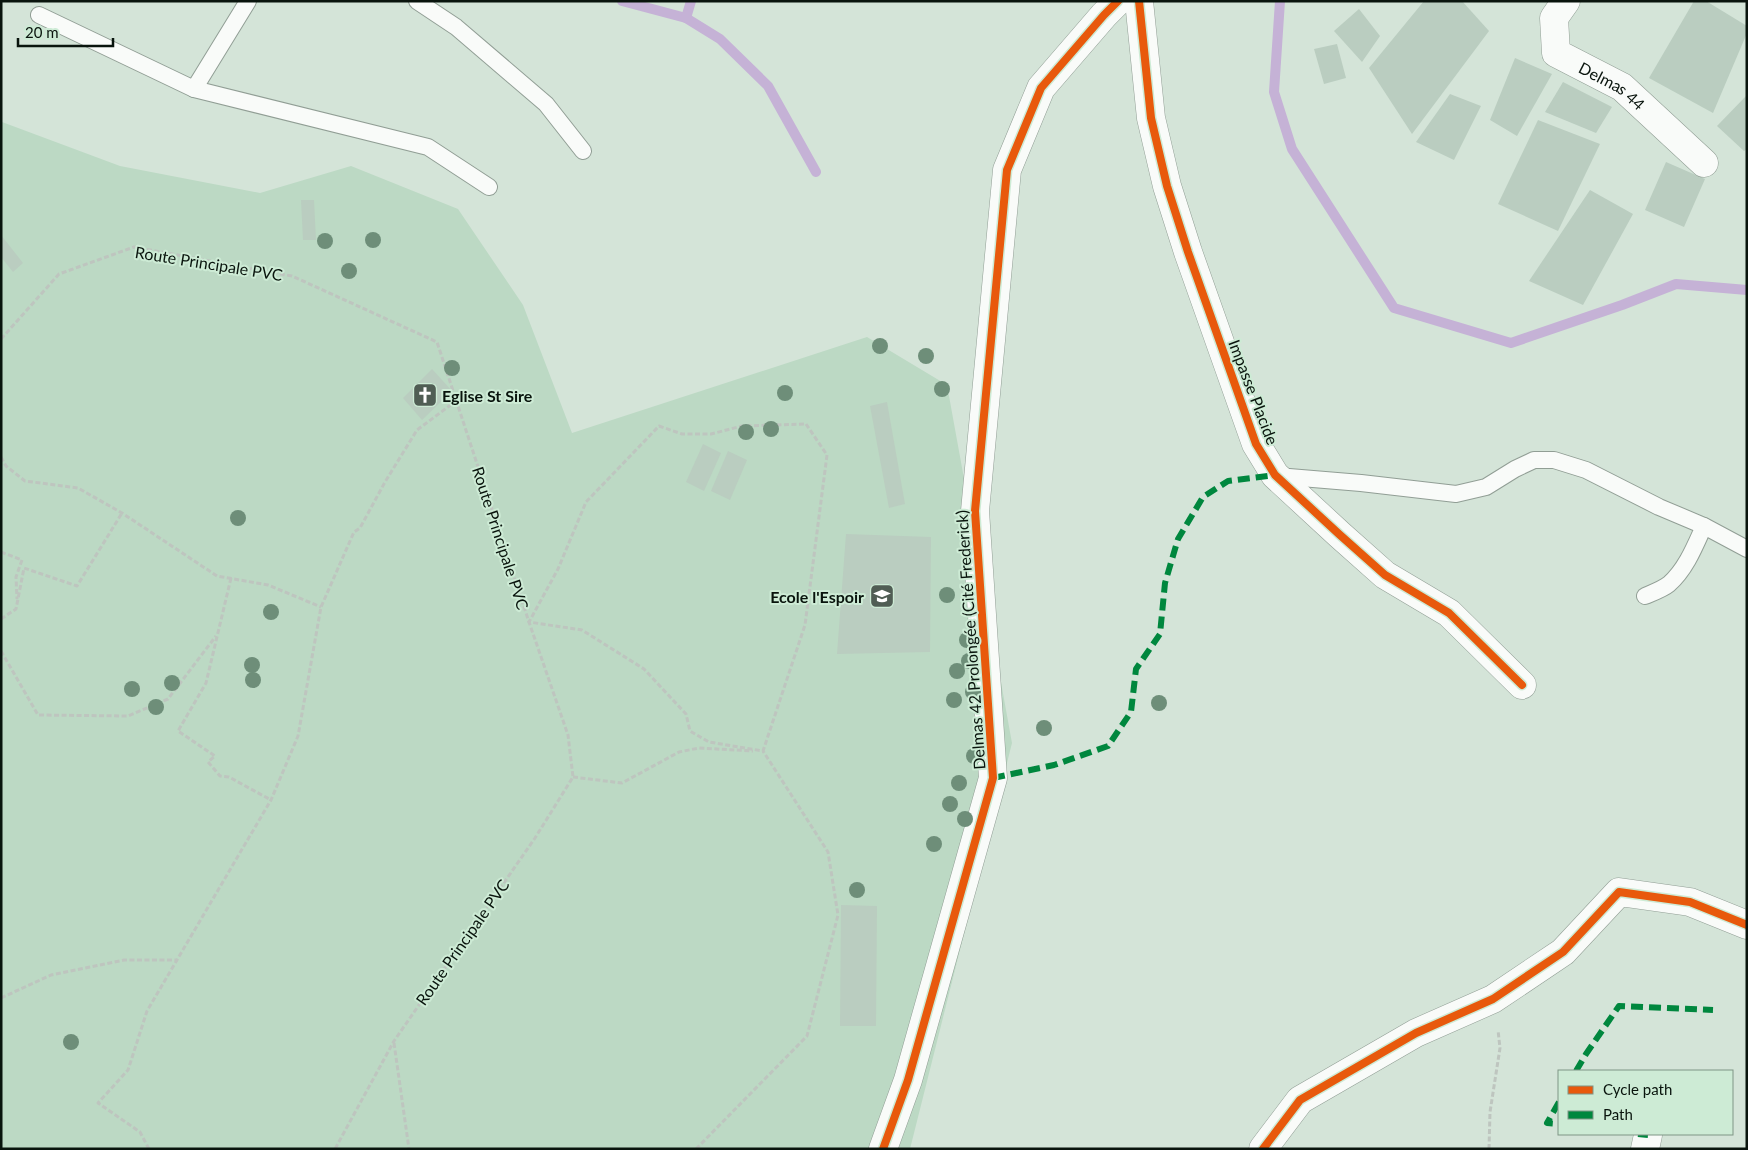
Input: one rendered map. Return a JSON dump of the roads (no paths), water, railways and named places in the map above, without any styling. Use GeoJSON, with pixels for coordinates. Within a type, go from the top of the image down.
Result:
{"type":"FeatureCollection","features":[{"type":"Feature","properties":{"kind":"street","name":"Delmas 42 Prolongée (Cité Frederick)"},"geometry":{"type":"LineString","coordinates":[[883,1149],[908,1080],[993,778],[974,511],[1007,170],[1041,88],[1118,1]]}},
{"type":"Feature","properties":{"kind":"street","name":"Impasse Placide"},"geometry":{"type":"LineString","coordinates":[[1139,1],[1151,118],[1167,186],[1188,252],[1256,444],[1275,475],[1385,575],[1449,614],[1522,685]]}},
{"type":"Feature","properties":{"kind":"street","name":"Delmas 44"},"geometry":{"type":"LineString","coordinates":[[1566,1],[1554,18],[1556,53],[1622,87],[1704,163]]}},
{"type":"Feature","properties":{"kind":"street"},"geometry":{"type":"LineString","coordinates":[[1263,1149],[1300,1100],[1416,1033],[1493,999],[1564,952],[1619,892],[1690,902],[1747,925]]}},
{"type":"Feature","properties":{"kind":"lane"},"geometry":{"type":"LineString","coordinates":[[194,89],[248,1]]}},
{"type":"Feature","properties":{"kind":"lane"},"geometry":{"type":"LineString","coordinates":[[417,1],[456,27],[546,104],[583,151]]}},
{"type":"Feature","properties":{"kind":"lane"},"geometry":{"type":"LineString","coordinates":[[38,15],[194,89],[428,147],[489,187]]}},
{"type":"Feature","properties":{"kind":"lane"},"geometry":{"type":"LineString","coordinates":[[1275,475],[1456,494],[1486,488],[1515,469],[1534,460],[1554,460],[1586,470],[1659,507],[1704,526],[1747,549]]}},
{"type":"Feature","properties":{"kind":"lane"},"geometry":{"type":"LineString","coordinates":[[1645,596],[1668,585],[1678,574],[1704,526]]}},
{"type":"Feature","properties":{"kind":"waterway"},"geometry":{"type":"LineString","coordinates":[[622,1],[686,18],[720,39],[768,86],[816,172]]}},
{"type":"Feature","properties":{"kind":"waterway"},"geometry":{"type":"LineString","coordinates":[[686,18],[691,1]]}},
{"type":"Feature","properties":{"kind":"waterway"},"geometry":{"type":"LineString","coordinates":[[1280,1],[1274,92],[1292,149],[1394,308],[1511,343],[1622,305],[1676,284],[1747,290]]}},
{"type":"Feature","properties":{"kind":"place","name":"Eglise St Sire"},"geometry":{"type":"Point","coordinates":[425,395]}},
{"type":"Feature","properties":{"kind":"place","name":"Ecole l'Espoir"},"geometry":{"type":"Point","coordinates":[882,596]}}]}
